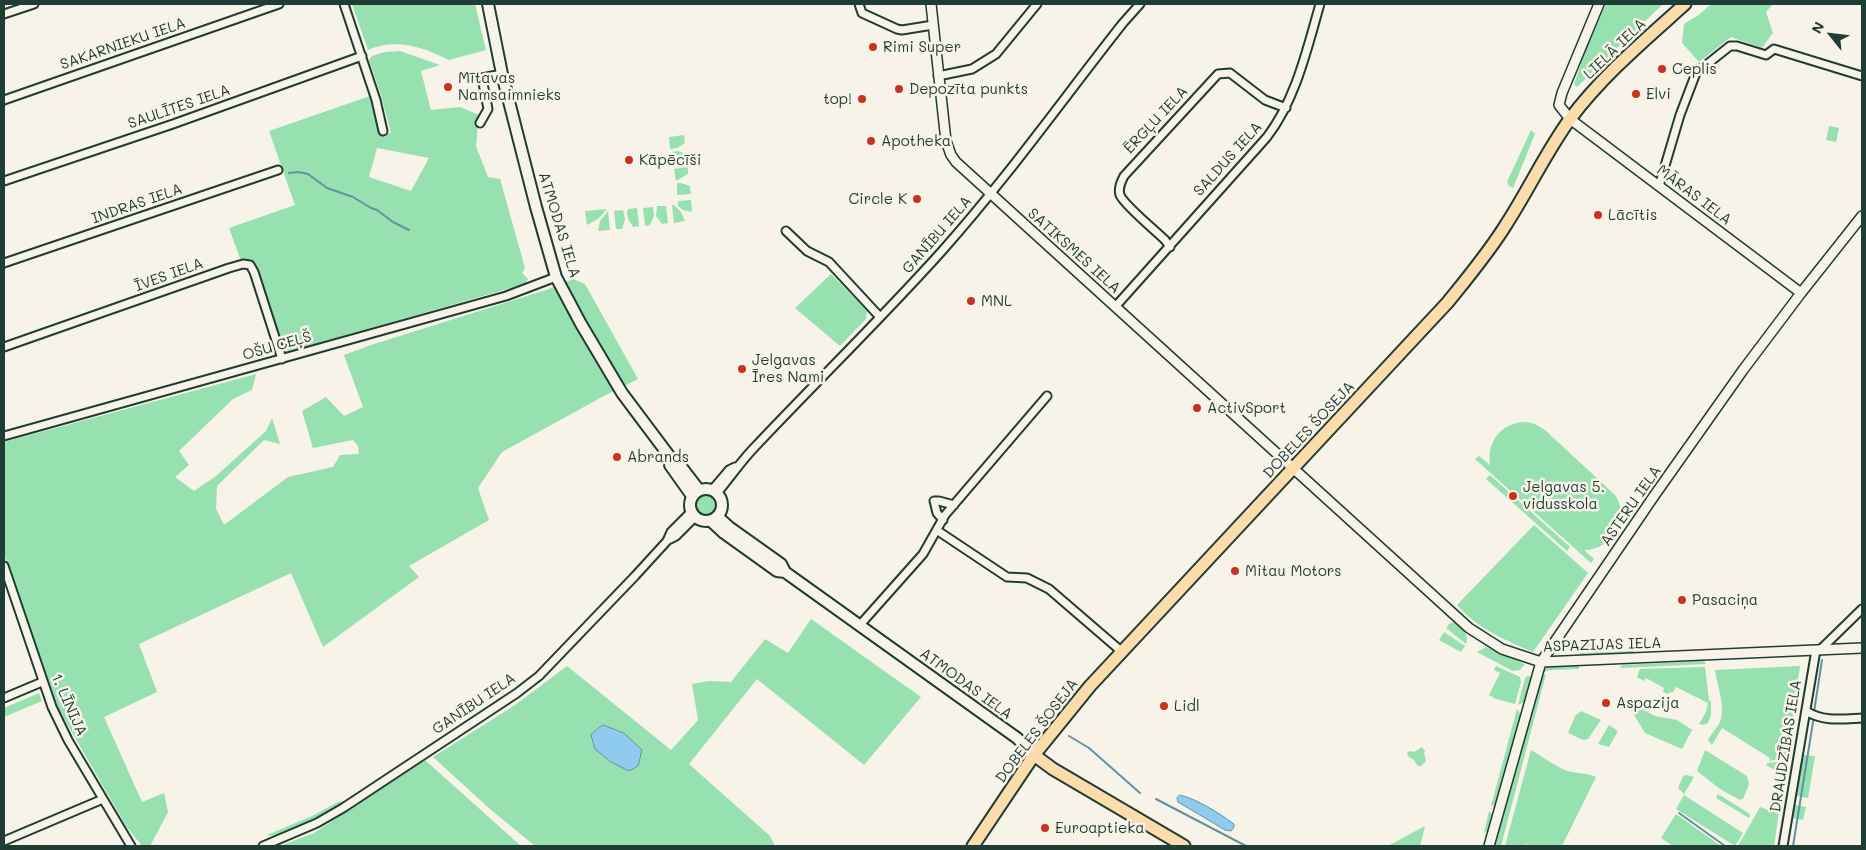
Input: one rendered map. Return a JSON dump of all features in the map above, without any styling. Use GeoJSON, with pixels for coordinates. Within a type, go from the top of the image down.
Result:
{"type":"FeatureCollection","features":[{"type":"Feature","properties":{"kind":"main road","name":"ATMODAS IELA"},"geometry":{"type":"LineString","coordinates":[[488,4],[502,74],[556,277],[622,394],[670,457],[670,465],[695,493]]}},
{"type":"Feature","properties":{"kind":"main road","name":"LIELĀ IELA"},"geometry":{"type":"LineString","coordinates":[[1570,119],[1604,79],[1685,4]]}},
{"type":"Feature","properties":{"kind":"main road","name":"DOBELES ŠOSEJA"},"geometry":{"type":"LineString","coordinates":[[973,846],[1034,755],[1090,686],[1434,317],[1477,266],[1507,224],[1570,119]]}},
{"type":"Feature","properties":{"kind":"main road"},"geometry":{"type":"LineString","coordinates":[[705,489],[714,492],[722,502],[722,507],[715,519],[702,522],[693,514],[690,504],[695,493],[705,489]]}},
{"type":"Feature","properties":{"kind":"main road","name":"ATMODAS IELA"},"geometry":{"type":"LineString","coordinates":[[715,519],[724,533],[777,571],[785,572],[1017,738],[1034,755],[1053,769],[1184,846]]}},
{"type":"Feature","properties":{"kind":"street"},"geometry":{"type":"LineString","coordinates":[[4,14],[34,4]]}},
{"type":"Feature","properties":{"kind":"street","name":"SAKARNIEKU IELA"},"geometry":{"type":"LineString","coordinates":[[4,100],[279,4]]}},
{"type":"Feature","properties":{"kind":"street"},"geometry":{"type":"LineString","coordinates":[[344,4],[376,100],[383,131]]}},
{"type":"Feature","properties":{"kind":"street"},"geometry":{"type":"LineString","coordinates":[[859,4],[862,13],[897,29],[902,30],[933,25]]}},
{"type":"Feature","properties":{"kind":"street","name":"SATIKSMES IELA"},"geometry":{"type":"LineString","coordinates":[[931,4],[946,141],[951,156],[990,194],[1293,468]]}},
{"type":"Feature","properties":{"kind":"street"},"geometry":{"type":"LineString","coordinates":[[938,76],[972,69],[996,54],[1037,4]]}},
{"type":"Feature","properties":{"kind":"street","name":"GANĪBU IELA"},"geometry":{"type":"LineString","coordinates":[[714,492],[943,250],[990,194],[1117,30],[1140,4]]}},
{"type":"Feature","properties":{"kind":"street","name":"SALDUS IELA"},"geometry":{"type":"LineString","coordinates":[[1115,308],[1170,247],[1183,229],[1267,137],[1279,121],[1286,108],[1297,77],[1320,4]]}},
{"type":"Feature","properties":{"kind":"street"},"geometry":{"type":"LineString","coordinates":[[1570,119],[1559,105],[1562,93],[1599,4]]}},
{"type":"Feature","properties":{"kind":"street"},"geometry":{"type":"LineString","coordinates":[[1659,186],[1680,115],[1696,73],[1730,46],[1766,55],[1774,49],[1862,76]]}},
{"type":"Feature","properties":{"kind":"street","name":"SAULĪTES IELA"},"geometry":{"type":"LineString","coordinates":[[4,181],[173,124],[362,56]]}},
{"type":"Feature","properties":{"kind":"street","name":"ĒRGĻU IELA"},"geometry":{"type":"LineString","coordinates":[[1170,247],[1120,195],[1120,185],[1128,172],[1218,74],[1230,73],[1265,100],[1286,108]]}},
{"type":"Feature","properties":{"kind":"street"},"geometry":{"type":"LineString","coordinates":[[480,124],[488,109],[482,78],[502,74]]}},
{"type":"Feature","properties":{"kind":"street","name":"MĀRAS IELA"},"geometry":{"type":"LineString","coordinates":[[1570,119],[1801,293]]}},
{"type":"Feature","properties":{"kind":"street","name":"INDRAS IELA"},"geometry":{"type":"LineString","coordinates":[[4,263],[278,170]]}},
{"type":"Feature","properties":{"kind":"street","name":"ASTERU IELA"},"geometry":{"type":"LineString","coordinates":[[1489,846],[1541,662],[1654,496],[1743,370],[1862,216]]}},
{"type":"Feature","properties":{"kind":"street"},"geometry":{"type":"LineString","coordinates":[[786,231],[807,251],[829,262],[880,318]]}},
{"type":"Feature","properties":{"kind":"street","name":"ĪVES IELA"},"geometry":{"type":"LineString","coordinates":[[4,347],[244,264],[250,265],[254,272],[282,359]]}},
{"type":"Feature","properties":{"kind":"street","name":"OŠU CEĻŠ"},"geometry":{"type":"LineString","coordinates":[[4,436],[506,296],[556,277]]}},
{"type":"Feature","properties":{"kind":"street"},"geometry":{"type":"LineString","coordinates":[[859,626],[923,554],[954,505],[1047,396]]}},
{"type":"Feature","properties":{"kind":"street","name":"ASPAZIJAS IELA"},"geometry":{"type":"LineString","coordinates":[[1293,468],[1469,628],[1502,649],[1541,662],[1862,648]]}},
{"type":"Feature","properties":{"kind":"street"},"geometry":{"type":"LineString","coordinates":[[943,520],[937,513],[934,501],[954,505]]}},
{"type":"Feature","properties":{"kind":"street","name":"GANĪBU IELA"},"geometry":{"type":"LineString","coordinates":[[263,846],[317,823],[343,808],[528,685],[578,637],[667,541],[671,532],[693,514]]}},
{"type":"Feature","properties":{"kind":"street"},"geometry":{"type":"LineString","coordinates":[[938,530],[1007,577],[1027,578],[1049,589],[1121,651]]}},
{"type":"Feature","properties":{"kind":"street","name":"1. LĪNIJA"},"geometry":{"type":"LineString","coordinates":[[4,566],[52,707],[68,740],[131,846]]}},
{"type":"Feature","properties":{"kind":"street"},"geometry":{"type":"LineString","coordinates":[[1819,650],[1862,609]]}},
{"type":"Feature","properties":{"kind":"street","name":"DRAUDZĪBAS IELA"},"geometry":{"type":"LineString","coordinates":[[1782,846],[1819,650]]}},
{"type":"Feature","properties":{"kind":"street"},"geometry":{"type":"LineString","coordinates":[[4,698],[42,682]]}},
{"type":"Feature","properties":{"kind":"street"},"geometry":{"type":"LineString","coordinates":[[1806,711],[1816,717],[1825,719],[1862,718]]}},
{"type":"Feature","properties":{"kind":"street"},"geometry":{"type":"LineString","coordinates":[[4,841],[104,800]]}},
{"type":"Feature","properties":{"kind":"green space"},"geometry":{"type":"Polygon","coordinates":[[[352,4],[475,4],[486,50],[449,60],[429,51],[399,44],[379,46],[368,50],[352,4]]]}},
{"type":"Feature","properties":{"kind":"green space"},"geometry":{"type":"Polygon","coordinates":[[[1606,4],[1663,4],[1577,87],[1574,85],[1585,51],[1606,4]]]}},
{"type":"Feature","properties":{"kind":"green space"},"geometry":{"type":"Polygon","coordinates":[[[1711,4],[1773,4],[1766,12],[1773,33],[1762,48],[1731,37],[1699,62],[1682,43],[1684,24],[1711,4]]]}},
{"type":"Feature","properties":{"kind":"green space"},"geometry":{"type":"Polygon","coordinates":[[[400,51],[440,65],[421,71],[431,110],[460,107],[479,115],[476,146],[488,177],[500,179],[525,268],[522,273],[528,279],[525,284],[290,351],[282,350],[253,261],[241,261],[229,228],[295,205],[269,131],[370,96],[379,135],[391,133],[369,60],[372,56],[385,52],[400,51]],[[377,148],[369,177],[411,191],[429,158],[377,148]]]}},
{"type":"Feature","properties":{"kind":"green space"},"geometry":{"type":"Polygon","coordinates":[[[1829,126],[1839,128],[1836,142],[1826,140],[1829,126]]]}},
{"type":"Feature","properties":{"kind":"green space"},"geometry":{"type":"Polygon","coordinates":[[[1531,130],[1535,134],[1513,188],[1507,182],[1531,130]]]}},
{"type":"Feature","properties":{"kind":"green space"},"geometry":{"type":"Polygon","coordinates":[[[684,135],[685,143],[677,148],[670,149],[669,137],[684,135]]]}},
{"type":"Feature","properties":{"kind":"green space"},"geometry":{"type":"Polygon","coordinates":[[[678,151],[686,154],[687,162],[674,163],[672,152],[678,151]]]}},
{"type":"Feature","properties":{"kind":"green space"},"geometry":{"type":"Polygon","coordinates":[[[688,167],[688,174],[676,181],[674,169],[688,167]]]}},
{"type":"Feature","properties":{"kind":"green space"},"geometry":{"type":"Polygon","coordinates":[[[677,183],[690,186],[691,194],[677,195],[677,183]]]}},
{"type":"Feature","properties":{"kind":"green space"},"geometry":{"type":"Polygon","coordinates":[[[691,200],[692,212],[683,210],[678,206],[678,201],[691,200]]]}},
{"type":"Feature","properties":{"kind":"green space"},"geometry":{"type":"Polygon","coordinates":[[[672,205],[681,212],[685,221],[674,223],[672,205]]]}},
{"type":"Feature","properties":{"kind":"green space"},"geometry":{"type":"Polygon","coordinates":[[[657,206],[666,206],[668,223],[662,224],[656,216],[657,206]]]}},
{"type":"Feature","properties":{"kind":"green space"},"geometry":{"type":"Polygon","coordinates":[[[653,207],[654,216],[650,225],[645,226],[643,208],[653,207]]]}},
{"type":"Feature","properties":{"kind":"green space"},"geometry":{"type":"Polygon","coordinates":[[[637,208],[639,226],[633,227],[628,219],[627,212],[628,209],[637,208]]]}},
{"type":"Feature","properties":{"kind":"green space"},"geometry":{"type":"Polygon","coordinates":[[[607,209],[598,219],[587,225],[585,211],[607,209]]]}},
{"type":"Feature","properties":{"kind":"green space"},"geometry":{"type":"Polygon","coordinates":[[[623,210],[625,219],[622,229],[616,229],[614,211],[623,210]]]}},
{"type":"Feature","properties":{"kind":"green space"},"geometry":{"type":"Polygon","coordinates":[[[608,211],[610,230],[598,231],[600,221],[608,211]]]}},
{"type":"Feature","properties":{"kind":"green space"},"geometry":{"type":"Polygon","coordinates":[[[831,274],[867,311],[866,319],[840,346],[795,308],[831,274]]]}},
{"type":"Feature","properties":{"kind":"green space"},"geometry":{"type":"Polygon","coordinates":[[[573,279],[585,284],[638,379],[502,452],[478,488],[489,520],[409,566],[419,577],[323,647],[291,573],[139,644],[157,692],[104,717],[142,802],[164,793],[168,812],[150,846],[142,846],[126,826],[51,693],[4,554],[4,442],[256,374],[252,390],[233,399],[179,451],[189,465],[175,477],[194,491],[216,476],[266,431],[272,418],[280,444],[264,440],[217,486],[216,509],[224,525],[288,477],[333,467],[340,455],[359,454],[358,446],[353,440],[313,448],[302,411],[326,397],[344,416],[363,407],[344,355],[546,290],[573,279]]]}},
{"type":"Feature","properties":{"kind":"green space"},"geometry":{"type":"Polygon","coordinates":[[[1527,422],[1545,430],[1615,495],[1620,504],[1620,523],[1611,539],[1594,549],[1584,550],[1594,559],[1591,563],[1475,459],[1479,456],[1490,465],[1491,448],[1498,434],[1510,425],[1527,422]]]}},
{"type":"Feature","properties":{"kind":"green space"},"geometry":{"type":"Polygon","coordinates":[[[1490,475],[1570,547],[1567,551],[1486,479],[1490,475]]]}},
{"type":"Feature","properties":{"kind":"green space"},"geometry":{"type":"Polygon","coordinates":[[[706,494],[716,501],[717,505],[710,515],[706,516],[696,509],[695,505],[702,495],[706,494]]]}},
{"type":"Feature","properties":{"kind":"green space"},"geometry":{"type":"Polygon","coordinates":[[[1534,525],[1588,573],[1533,652],[1483,627],[1457,605],[1534,525]]]}},
{"type":"Feature","properties":{"kind":"green space"},"geometry":{"type":"Polygon","coordinates":[[[811,619],[921,697],[864,765],[757,679],[689,764],[770,836],[775,846],[535,846],[490,809],[433,757],[515,705],[567,666],[671,750],[698,720],[692,684],[709,681],[731,682],[765,639],[788,653],[811,619]]]}},
{"type":"Feature","properties":{"kind":"green space"},"geometry":{"type":"Polygon","coordinates":[[[1454,622],[1466,634],[1466,644],[1446,628],[1454,622]]]}},
{"type":"Feature","properties":{"kind":"green space"},"geometry":{"type":"Polygon","coordinates":[[[1444,632],[1465,646],[1461,652],[1439,640],[1444,632]]]}},
{"type":"Feature","properties":{"kind":"green space"},"geometry":{"type":"Polygon","coordinates":[[[1486,647],[1525,664],[1520,670],[1513,671],[1477,652],[1486,647]]]}},
{"type":"Feature","properties":{"kind":"green space"},"geometry":{"type":"Polygon","coordinates":[[[1634,651],[1633,653],[1581,656],[1580,653],[1634,651]]]}},
{"type":"Feature","properties":{"kind":"green space"},"geometry":{"type":"Polygon","coordinates":[[[1702,661],[1706,664],[1620,668],[1622,665],[1702,661]]]}},
{"type":"Feature","properties":{"kind":"green space"},"geometry":{"type":"Polygon","coordinates":[[[1496,666],[1520,677],[1521,682],[1515,704],[1489,695],[1500,673],[1494,670],[1496,666]]]}},
{"type":"Feature","properties":{"kind":"green space"},"geometry":{"type":"Polygon","coordinates":[[[1545,666],[1579,666],[1579,669],[1550,670],[1541,673],[1545,666]]]}},
{"type":"Feature","properties":{"kind":"green space"},"geometry":{"type":"Polygon","coordinates":[[[1800,666],[1787,758],[1769,761],[1770,758],[1722,728],[1712,745],[1708,740],[1719,724],[1722,712],[1715,670],[1800,666]]]}},
{"type":"Feature","properties":{"kind":"green space"},"geometry":{"type":"Polygon","coordinates":[[[1705,667],[1709,700],[1711,702],[1711,715],[1708,723],[1703,725],[1699,724],[1706,712],[1708,703],[1676,687],[1672,693],[1668,694],[1663,692],[1664,688],[1646,678],[1644,681],[1637,677],[1640,669],[1705,667]]]}},
{"type":"Feature","properties":{"kind":"green space"},"geometry":{"type":"Polygon","coordinates":[[[1546,674],[1501,846],[1493,846],[1540,677],[1546,674]]]}},
{"type":"Feature","properties":{"kind":"green space"},"geometry":{"type":"Polygon","coordinates":[[[1528,676],[1533,677],[1526,701],[1518,705],[1525,678],[1528,676]]]}},
{"type":"Feature","properties":{"kind":"green space"},"geometry":{"type":"Polygon","coordinates":[[[39,693],[42,701],[4,717],[4,708],[39,693]]]}},
{"type":"Feature","properties":{"kind":"green space"},"geometry":{"type":"Polygon","coordinates":[[[1632,708],[1640,708],[1655,716],[1677,720],[1692,730],[1682,749],[1645,733],[1631,710],[1632,708]]]}},
{"type":"Feature","properties":{"kind":"green space"},"geometry":{"type":"Polygon","coordinates":[[[1517,709],[1522,716],[1498,802],[1491,806],[1517,709]]]}},
{"type":"Feature","properties":{"kind":"green space"},"geometry":{"type":"Polygon","coordinates":[[[1581,711],[1601,720],[1588,739],[1583,740],[1568,733],[1575,716],[1581,711]]]}},
{"type":"Feature","properties":{"kind":"green space"},"geometry":{"type":"Polygon","coordinates":[[[1609,725],[1618,731],[1609,747],[1598,744],[1609,725]]]}},
{"type":"Feature","properties":{"kind":"green space"},"geometry":{"type":"Polygon","coordinates":[[[1422,747],[1425,751],[1426,761],[1421,766],[1418,766],[1407,753],[1409,751],[1414,752],[1422,747]]]}},
{"type":"Feature","properties":{"kind":"green space"},"geometry":{"type":"Polygon","coordinates":[[[1531,750],[1565,770],[1596,777],[1562,846],[1530,846],[1525,844],[1523,846],[1505,846],[1531,750]]]}},
{"type":"Feature","properties":{"kind":"green space"},"geometry":{"type":"Polygon","coordinates":[[[1705,750],[1747,776],[1749,784],[1743,799],[1740,800],[1720,789],[1697,771],[1705,750]]]}},
{"type":"Feature","properties":{"kind":"green space"},"geometry":{"type":"Polygon","coordinates":[[[1803,755],[1815,756],[1808,798],[1797,796],[1803,755]]]}},
{"type":"Feature","properties":{"kind":"green space"},"geometry":{"type":"Polygon","coordinates":[[[425,760],[521,846],[280,846],[314,833],[425,760]]]}},
{"type":"Feature","properties":{"kind":"green space"},"geometry":{"type":"Polygon","coordinates":[[[1787,761],[1784,776],[1766,765],[1767,763],[1787,761]]]}},
{"type":"Feature","properties":{"kind":"green space"},"geometry":{"type":"Polygon","coordinates":[[[1683,776],[1694,777],[1684,794],[1678,788],[1683,776]]]}},
{"type":"Feature","properties":{"kind":"green space"},"geometry":{"type":"Polygon","coordinates":[[[1782,777],[1784,778],[1774,846],[1738,846],[1760,807],[1768,810],[1777,792],[1774,790],[1782,777]]]}},
{"type":"Feature","properties":{"kind":"green space"},"geometry":{"type":"Polygon","coordinates":[[[1718,794],[1750,814],[1749,818],[1716,798],[1718,794]]]}},
{"type":"Feature","properties":{"kind":"green space"},"geometry":{"type":"Polygon","coordinates":[[[1684,795],[1743,833],[1735,846],[1676,809],[1684,795]]]}},
{"type":"Feature","properties":{"kind":"green space"},"geometry":{"type":"Polygon","coordinates":[[[348,800],[296,828],[284,833],[267,835],[312,816],[338,802],[348,800]]]}},
{"type":"Feature","properties":{"kind":"green space"},"geometry":{"type":"Polygon","coordinates":[[[1795,805],[1806,807],[1803,820],[1792,818],[1795,805]]]}},
{"type":"Feature","properties":{"kind":"green space"},"geometry":{"type":"Polygon","coordinates":[[[1489,811],[1494,816],[1490,830],[1484,833],[1489,811]]]}},
{"type":"Feature","properties":{"kind":"green space"},"geometry":{"type":"Polygon","coordinates":[[[1676,814],[1721,846],[1673,846],[1661,838],[1676,814]]]}},
{"type":"Feature","properties":{"kind":"green space"},"geometry":{"type":"Polygon","coordinates":[[[1425,826],[1420,846],[1388,846],[1425,826]]]}},
{"type":"Feature","properties":{"kind":"water"},"geometry":{"type":"Polygon","coordinates":[[[603,725],[624,733],[642,750],[638,766],[629,771],[611,762],[595,749],[591,735],[603,725]]]}},
{"type":"Feature","properties":{"kind":"water"},"geometry":{"type":"Polygon","coordinates":[[[1180,795],[1208,807],[1234,824],[1234,827],[1231,831],[1225,830],[1178,802],[1177,798],[1180,795]]]}},
{"type":"Feature","properties":{"kind":"waterway"},"geometry":{"type":"LineString","coordinates":[[289,173],[308,174],[327,188],[353,197],[409,230]]}},
{"type":"Feature","properties":{"kind":"waterway"},"geometry":{"type":"LineString","coordinates":[[1814,712],[1822,660]]}},
{"type":"Feature","properties":{"kind":"waterway"},"geometry":{"type":"LineString","coordinates":[[1793,846],[1814,716]]}},
{"type":"Feature","properties":{"kind":"waterway"},"geometry":{"type":"LineString","coordinates":[[1069,736],[1089,748],[1140,793]]}},
{"type":"Feature","properties":{"kind":"waterway"},"geometry":{"type":"LineString","coordinates":[[1156,799],[1246,846]]}},
{"type":"Feature","properties":{"kind":"waterway"},"geometry":{"type":"LineString","coordinates":[[1679,813],[1725,846]]}},
{"type":"Feature","properties":{"kind":"place","name":"Rimi Super"},"geometry":{"type":"Point","coordinates":[873,47]}},
{"type":"Feature","properties":{"kind":"place","name":"Ceplis"},"geometry":{"type":"Point","coordinates":[1662,69]}},
{"type":"Feature","properties":{"kind":"place","name":"Mītavas Namsaimnieks"},"geometry":{"type":"Point","coordinates":[448,87]}},
{"type":"Feature","properties":{"kind":"place","name":"Depozīta punkts"},"geometry":{"type":"Point","coordinates":[899,89]}},
{"type":"Feature","properties":{"kind":"place","name":"Elvi"},"geometry":{"type":"Point","coordinates":[1636,94]}},
{"type":"Feature","properties":{"kind":"place","name":"top!"},"geometry":{"type":"Point","coordinates":[862,99]}},
{"type":"Feature","properties":{"kind":"place","name":"Apotheka"},"geometry":{"type":"Point","coordinates":[871,141]}},
{"type":"Feature","properties":{"kind":"place","name":"Kāpēcīši"},"geometry":{"type":"Point","coordinates":[629,160]}},
{"type":"Feature","properties":{"kind":"place","name":"Circle K"},"geometry":{"type":"Point","coordinates":[917,199]}},
{"type":"Feature","properties":{"kind":"place","name":"Lācītis"},"geometry":{"type":"Point","coordinates":[1598,215]}},
{"type":"Feature","properties":{"kind":"place","name":"MNL"},"geometry":{"type":"Point","coordinates":[971,301]}},
{"type":"Feature","properties":{"kind":"place","name":"Jelgavas Īres Nami"},"geometry":{"type":"Point","coordinates":[742,369]}},
{"type":"Feature","properties":{"kind":"place","name":"ActivSport"},"geometry":{"type":"Point","coordinates":[1197,408]}},
{"type":"Feature","properties":{"kind":"place","name":"Abrands"},"geometry":{"type":"Point","coordinates":[617,457]}},
{"type":"Feature","properties":{"kind":"place","name":"Jelgavas 5. vidusskola"},"geometry":{"type":"Point","coordinates":[1513,496]}},
{"type":"Feature","properties":{"kind":"place","name":"Mitau Motors"},"geometry":{"type":"Point","coordinates":[1235,571]}},
{"type":"Feature","properties":{"kind":"place","name":"Pasaciņa"},"geometry":{"type":"Point","coordinates":[1682,600]}},
{"type":"Feature","properties":{"kind":"place","name":"Aspazija"},"geometry":{"type":"Point","coordinates":[1606,703]}},
{"type":"Feature","properties":{"kind":"place","name":"Lidl"},"geometry":{"type":"Point","coordinates":[1164,706]}},
{"type":"Feature","properties":{"kind":"place","name":"Euroaptieka"},"geometry":{"type":"Point","coordinates":[1045,828]}}]}
